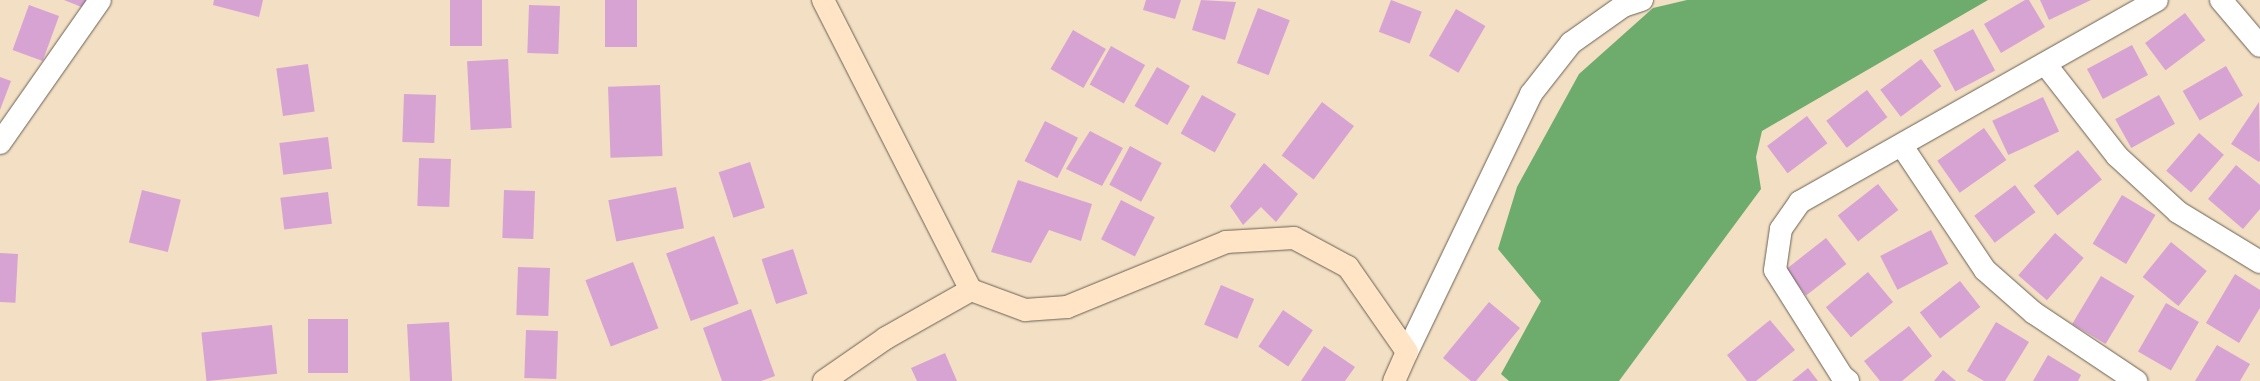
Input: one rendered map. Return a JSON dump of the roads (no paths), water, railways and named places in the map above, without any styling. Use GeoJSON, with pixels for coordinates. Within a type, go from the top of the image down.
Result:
{"type":"FeatureCollection","features":[{"type":"Feature","properties":{"kind":"street"},"geometry":{"type":"LineString","coordinates":[[0,143],[100,0]]}},
{"type":"Feature","properties":{"kind":"street"},"geometry":{"type":"LineString","coordinates":[[823,0],[972,290],[1025,310],[1067,307],[1226,242],[1294,238],[1348,267],[1407,352]]}},
{"type":"Feature","properties":{"kind":"street"},"geometry":{"type":"LineString","coordinates":[[1394,381],[1531,94],[1571,43],[1624,6],[1642,0]]}},
{"type":"Feature","properties":{"kind":"street"},"geometry":{"type":"LineString","coordinates":[[1848,381],[1842,376],[1775,270],[1781,228],[1800,202],[1902,146],[2157,0]]}},
{"type":"Feature","properties":{"kind":"street"},"geometry":{"type":"LineString","coordinates":[[2221,0],[2260,46]]}},
{"type":"Feature","properties":{"kind":"street"},"geometry":{"type":"LineString","coordinates":[[2046,64],[2117,156],[2178,212],[2260,262]]}},
{"type":"Feature","properties":{"kind":"street"},"geometry":{"type":"LineString","coordinates":[[1902,146],[1985,270],[2034,313],[2136,381]]}},
{"type":"Feature","properties":{"kind":"street"},"geometry":{"type":"LineString","coordinates":[[824,381],[886,338],[972,290]]}}]}
